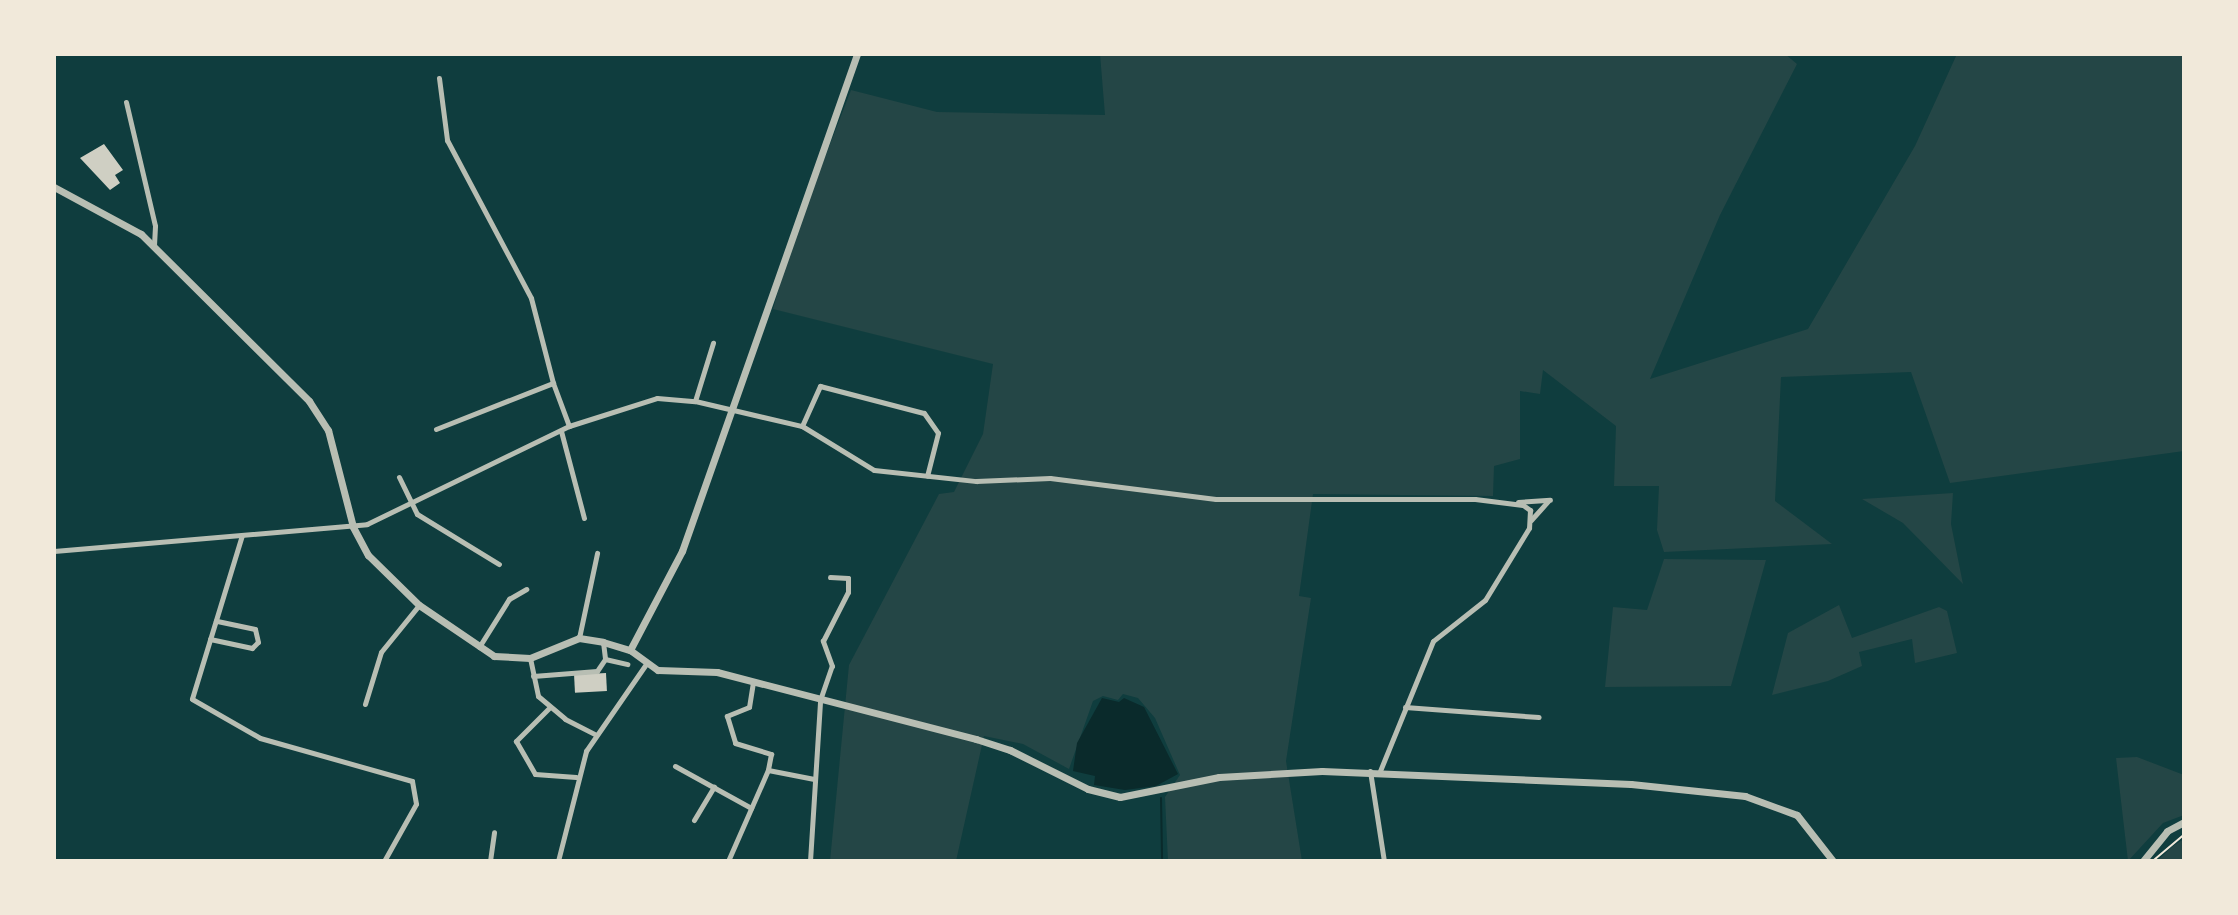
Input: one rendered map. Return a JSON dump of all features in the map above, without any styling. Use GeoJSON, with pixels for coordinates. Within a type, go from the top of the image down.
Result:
{"type":"FeatureCollection","features":[{"type":"Feature","properties":{"kind":"street"},"geometry":{"type":"LineString","coordinates":[[630,650],[676,567],[733,411],[857,54]]}},
{"type":"Feature","properties":{"kind":"street"},"geometry":{"type":"LineString","coordinates":[[439,78],[447,140],[531,298],[553,383],[569,426]]}},
{"type":"Feature","properties":{"kind":"street"},"geometry":{"type":"LineString","coordinates":[[126,102],[156,231],[154,246]]}},
{"type":"Feature","properties":{"kind":"street"},"geometry":{"type":"LineString","coordinates":[[54,187],[112,214],[154,246],[322,417],[353,527],[368,555],[419,605],[479,647],[504,658],[530,658],[579,638],[603,642],[630,650],[646,664],[658,670],[712,671],[1010,750],[1081,786],[1120,797],[1219,777],[1370,771],[1745,796],[1797,815],[1833,861]]}},
{"type":"Feature","properties":{"kind":"street"},"geometry":{"type":"LineString","coordinates":[[695,401],[713,343]]}},
{"type":"Feature","properties":{"kind":"street"},"geometry":{"type":"LineString","coordinates":[[436,429],[553,383]]}},
{"type":"Feature","properties":{"kind":"street"},"geometry":{"type":"LineString","coordinates":[[802,426],[820,386],[924,413],[938,433],[927,476]]}},
{"type":"Feature","properties":{"kind":"street"},"geometry":{"type":"LineString","coordinates":[[54,551],[353,527],[412,505],[569,426],[640,401],[695,401],[802,426],[824,434],[864,468],[976,482],[1050,478],[1216,499],[1516,502],[1550,500],[1531,520],[1485,600],[1433,641],[1380,771]]}},
{"type":"Feature","properties":{"kind":"street"},"geometry":{"type":"LineString","coordinates":[[561,430],[584,518]]}},
{"type":"Feature","properties":{"kind":"street"},"geometry":{"type":"LineString","coordinates":[[399,477],[417,514],[500,564]]}},
{"type":"Feature","properties":{"kind":"street"},"geometry":{"type":"LineString","coordinates":[[1516,502],[1530,510],[1531,520]]}},
{"type":"Feature","properties":{"kind":"street"},"geometry":{"type":"LineString","coordinates":[[242,535],[192,693],[195,704],[260,738],[412,781],[416,804],[384,861]]}},
{"type":"Feature","properties":{"kind":"street"},"geometry":{"type":"LineString","coordinates":[[579,638],[597,553]]}},
{"type":"Feature","properties":{"kind":"street"},"geometry":{"type":"LineString","coordinates":[[810,861],[820,700],[832,666],[823,641],[848,592],[848,578],[830,577]]}},
{"type":"Feature","properties":{"kind":"street"},"geometry":{"type":"LineString","coordinates":[[479,647],[509,598],[526,589]]}},
{"type":"Feature","properties":{"kind":"street"},"geometry":{"type":"LineString","coordinates":[[365,704],[381,652],[419,605]]}},
{"type":"Feature","properties":{"kind":"street"},"geometry":{"type":"LineString","coordinates":[[210,639],[252,648],[258,642],[255,629],[216,621]]}},
{"type":"Feature","properties":{"kind":"street"},"geometry":{"type":"LineString","coordinates":[[533,675],[597,670],[605,659],[603,642]]}},
{"type":"Feature","properties":{"kind":"street"},"geometry":{"type":"LineString","coordinates":[[530,658],[538,696],[549,708],[596,735]]}},
{"type":"Feature","properties":{"kind":"street"},"geometry":{"type":"LineString","coordinates":[[605,659],[627,664]]}},
{"type":"Feature","properties":{"kind":"street"},"geometry":{"type":"LineString","coordinates":[[558,861],[576,777],[596,735],[646,664]]}},
{"type":"Feature","properties":{"kind":"street"},"geometry":{"type":"LineString","coordinates":[[728,861],[768,770],[771,754],[735,743],[727,716],[749,707],[753,682]]}},
{"type":"Feature","properties":{"kind":"street"},"geometry":{"type":"LineString","coordinates":[[1405,707],[1539,717]]}},
{"type":"Feature","properties":{"kind":"street"},"geometry":{"type":"LineString","coordinates":[[549,708],[516,741],[535,774],[576,777]]}},
{"type":"Feature","properties":{"kind":"street"},"geometry":{"type":"LineString","coordinates":[[675,766],[751,808]]}},
{"type":"Feature","properties":{"kind":"street"},"geometry":{"type":"LineString","coordinates":[[768,770],[814,779]]}},
{"type":"Feature","properties":{"kind":"street"},"geometry":{"type":"LineString","coordinates":[[1370,771],[1384,861]]}},
{"type":"Feature","properties":{"kind":"street"},"geometry":{"type":"LineString","coordinates":[[694,820],[714,787]]}},
{"type":"Feature","properties":{"kind":"street"},"geometry":{"type":"LineString","coordinates":[[2143,861],[2167,831],[2184,822]]}},
{"type":"Feature","properties":{"kind":"street"},"geometry":{"type":"LineString","coordinates":[[489,861],[494,832]]}},
{"type":"Feature","properties":{"kind":"path"},"geometry":{"type":"LineString","coordinates":[[2154,861],[2184,835]]}},
{"type":"Feature","properties":{"kind":"shaded area"},"geometry":{"type":"Polygon","coordinates":[[[1100,54],[1785,54],[1797,64],[1720,215],[1650,379],[1808,329],[1915,146],[1957,54],[2184,54],[2184,451],[1950,483],[1911,372],[1781,377],[1775,501],[1832,544],[1664,552],[1657,530],[1659,486],[1614,486],[1616,426],[1543,370],[1540,394],[1520,391],[1520,459],[1494,466],[1493,496],[1313,494],[1299,596],[1311,598],[1286,761],[1302,861],[1168,861],[1165,797],[1180,775],[1155,718],[1138,698],[1123,694],[1118,700],[1103,696],[1093,701],[1069,769],[1023,744],[984,736],[956,861],[830,861],[849,665],[939,494],[954,492],[983,434],[993,364],[773,309],[791,245],[851,90],[937,112],[1105,115],[1100,54]]]}},
{"type":"Feature","properties":{"kind":"shaded area"},"geometry":{"type":"Polygon","coordinates":[[[1953,493],[1951,524],[1963,584],[1903,523],[1862,499],[1953,493]]]}},
{"type":"Feature","properties":{"kind":"shaded area"},"geometry":{"type":"Polygon","coordinates":[[[1664,559],[1766,560],[1731,686],[1605,687],[1613,607],[1647,610],[1664,559]]]}},
{"type":"Feature","properties":{"kind":"shaded area"},"geometry":{"type":"Polygon","coordinates":[[[1839,605],[1852,638],[1939,607],[1947,611],[1957,653],[1915,663],[1912,639],[1859,652],[1862,666],[1828,681],[1772,695],[1788,633],[1839,605]]]}},
{"type":"Feature","properties":{"kind":"shaded area"},"geometry":{"type":"Polygon","coordinates":[[[1102,698],[1119,702],[1124,698],[1144,707],[1178,774],[1156,786],[1125,790],[1094,785],[1095,776],[1073,771],[1077,743],[1102,698]]]}},
{"type":"Feature","properties":{"kind":"shaded area"},"geometry":{"type":"Polygon","coordinates":[[[2137,757],[2184,775],[2184,815],[2163,823],[2128,861],[2116,758],[2137,757]]]}},
{"type":"Feature","properties":{"kind":"shaded area"},"geometry":{"type":"Polygon","coordinates":[[[2184,839],[2184,861],[2157,861],[2173,846],[2184,839]]]}},
{"type":"Feature","properties":{"kind":"building"},"geometry":{"type":"Polygon","coordinates":[[[104,144],[123,170],[115,175],[120,183],[110,190],[80,158],[104,144]]]}},
{"type":"Feature","properties":{"kind":"building"},"geometry":{"type":"Polygon","coordinates":[[[606,673],[607,691],[575,693],[574,675],[606,673]]]}},
{"type":"Feature","properties":{"kind":"waterway"},"geometry":{"type":"LineString","coordinates":[[1161,798],[1162,858]]}}]}
